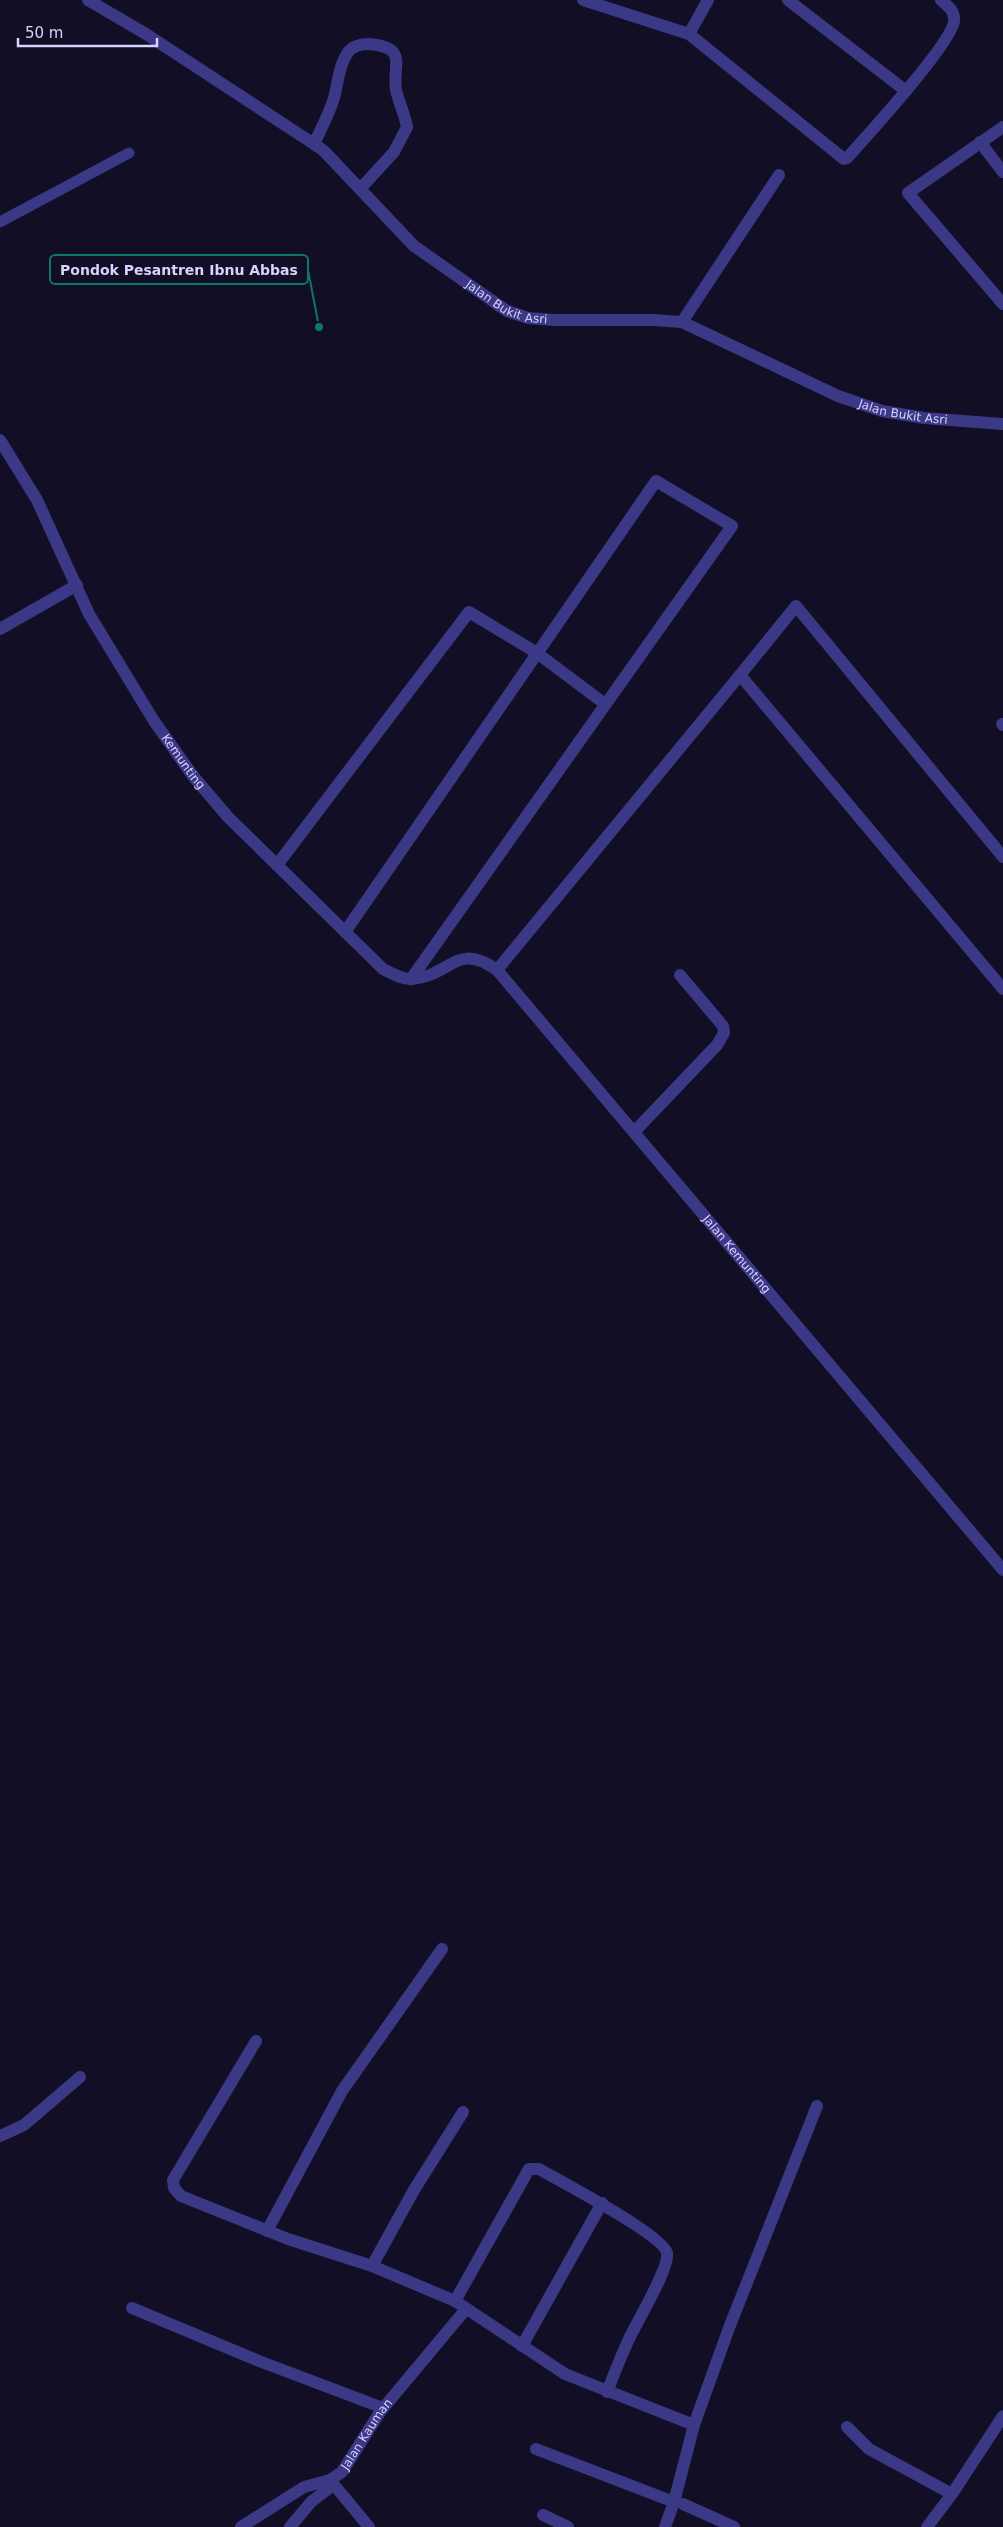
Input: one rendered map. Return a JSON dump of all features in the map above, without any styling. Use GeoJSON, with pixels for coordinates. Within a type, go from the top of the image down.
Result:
{"type":"FeatureCollection","features":[{"type":"Feature","properties":{"kind":"street","name":"Jalan Bukit Asri"},"geometry":{"type":"LineString","coordinates":[[88,0],[146,34],[324,151],[414,246],[507,311],[528,318],[555,320],[652,320],[682,322],[838,396],[882,411],[924,418],[1003,424]]}},
{"type":"Feature","properties":{"kind":"street"},"geometry":{"type":"LineString","coordinates":[[583,0],[689,34],[843,159],[847,158],[906,91],[952,30],[954,16],[952,10],[941,0]]}},
{"type":"Feature","properties":{"kind":"street"},"geometry":{"type":"LineString","coordinates":[[689,34],[708,0]]}},
{"type":"Feature","properties":{"kind":"street"},"geometry":{"type":"LineString","coordinates":[[788,0],[906,91]]}},
{"type":"Feature","properties":{"kind":"street"},"geometry":{"type":"LineString","coordinates":[[314,144],[328,113],[344,61],[350,50],[358,45],[368,44],[389,49],[396,54],[398,60],[396,86],[407,127],[394,152],[360,189]]}},
{"type":"Feature","properties":{"kind":"street"},"geometry":{"type":"LineString","coordinates":[[1003,127],[910,191],[908,195],[1003,304]]}},
{"type":"Feature","properties":{"kind":"street"},"geometry":{"type":"LineString","coordinates":[[980,142],[1003,172]]}},
{"type":"Feature","properties":{"kind":"street"},"geometry":{"type":"LineString","coordinates":[[682,322],[779,175]]}},
{"type":"Feature","properties":{"kind":"street","name":"Kemunting"},"geometry":{"type":"LineString","coordinates":[[0,440],[37,500],[78,585],[89,614],[159,729],[193,776],[228,817],[383,969],[410,979]]}},
{"type":"Feature","properties":{"kind":"street"},"geometry":{"type":"LineString","coordinates":[[345,932],[656,481],[732,526],[410,979]]}},
{"type":"Feature","properties":{"kind":"street"},"geometry":{"type":"LineString","coordinates":[[0,629],[78,585]]}},
{"type":"Feature","properties":{"kind":"street"},"geometry":{"type":"LineString","coordinates":[[497,970],[796,606],[1003,857]]}},
{"type":"Feature","properties":{"kind":"street"},"geometry":{"type":"LineString","coordinates":[[277,865],[469,612],[537,653],[605,704]]}},
{"type":"Feature","properties":{"kind":"street"},"geometry":{"type":"LineString","coordinates":[[740,675],[1003,989]]}},
{"type":"Feature","properties":{"kind":"street","name":"Jalan Kemunting"},"geometry":{"type":"LineString","coordinates":[[410,979],[436,972],[459,959],[477,958],[497,970],[1003,1570]]}},
{"type":"Feature","properties":{"kind":"street"},"geometry":{"type":"LineString","coordinates":[[634,1132],[718,1045],[724,1033],[722,1026],[680,975]]}},
{"type":"Feature","properties":{"kind":"street"},"geometry":{"type":"LineString","coordinates":[[267,2231],[342,2090],[442,1949]]}},
{"type":"Feature","properties":{"kind":"street"},"geometry":{"type":"LineString","coordinates":[[256,2041],[173,2180],[174,2188],[181,2196],[267,2231],[372,2266],[461,2305],[565,2374],[606,2392],[694,2425]]}},
{"type":"Feature","properties":{"kind":"street"},"geometry":{"type":"LineString","coordinates":[[0,2136],[24,2125],[80,2077]]}},
{"type":"Feature","properties":{"kind":"street"},"geometry":{"type":"LineString","coordinates":[[665,2527],[679,2503],[694,2425],[729,2328],[817,2106]]}},
{"type":"Feature","properties":{"kind":"street"},"geometry":{"type":"LineString","coordinates":[[372,2266],[414,2190],[463,2112]]}},
{"type":"Feature","properties":{"kind":"street","name":"Jalan Kauman"},"geometry":{"type":"LineString","coordinates":[[241,2527],[304,2486],[332,2482],[342,2472],[383,2408],[461,2305],[529,2169],[539,2169],[602,2203]]}},
{"type":"Feature","properties":{"kind":"street"},"geometry":{"type":"LineString","coordinates":[[522,2346],[602,2203],[655,2238],[666,2248],[668,2256],[660,2278],[629,2338],[606,2392]]}},
{"type":"Feature","properties":{"kind":"street"},"geometry":{"type":"LineString","coordinates":[[132,2308],[259,2361],[383,2408]]}},
{"type":"Feature","properties":{"kind":"street"},"geometry":{"type":"LineString","coordinates":[[927,2527],[952,2494],[1003,2416]]}},
{"type":"Feature","properties":{"kind":"street"},"geometry":{"type":"LineString","coordinates":[[847,2427],[869,2449],[952,2494]]}},
{"type":"Feature","properties":{"kind":"street"},"geometry":{"type":"LineString","coordinates":[[536,2449],[679,2503],[734,2527]]}},
{"type":"Feature","properties":{"kind":"street"},"geometry":{"type":"LineString","coordinates":[[290,2527],[310,2502],[332,2482],[369,2527]]}},
{"type":"Feature","properties":{"kind":"street"},"geometry":{"type":"LineString","coordinates":[[543,2515],[568,2527]]}},
{"type":"Feature","properties":{"kind":"lane"},"geometry":{"type":"LineString","coordinates":[[0,222],[129,153]]}},
{"type":"Feature","properties":{"kind":"place","name":"Pondok Pesantren Ibnu Abbas"},"geometry":{"type":"Point","coordinates":[319,327]}}]}
